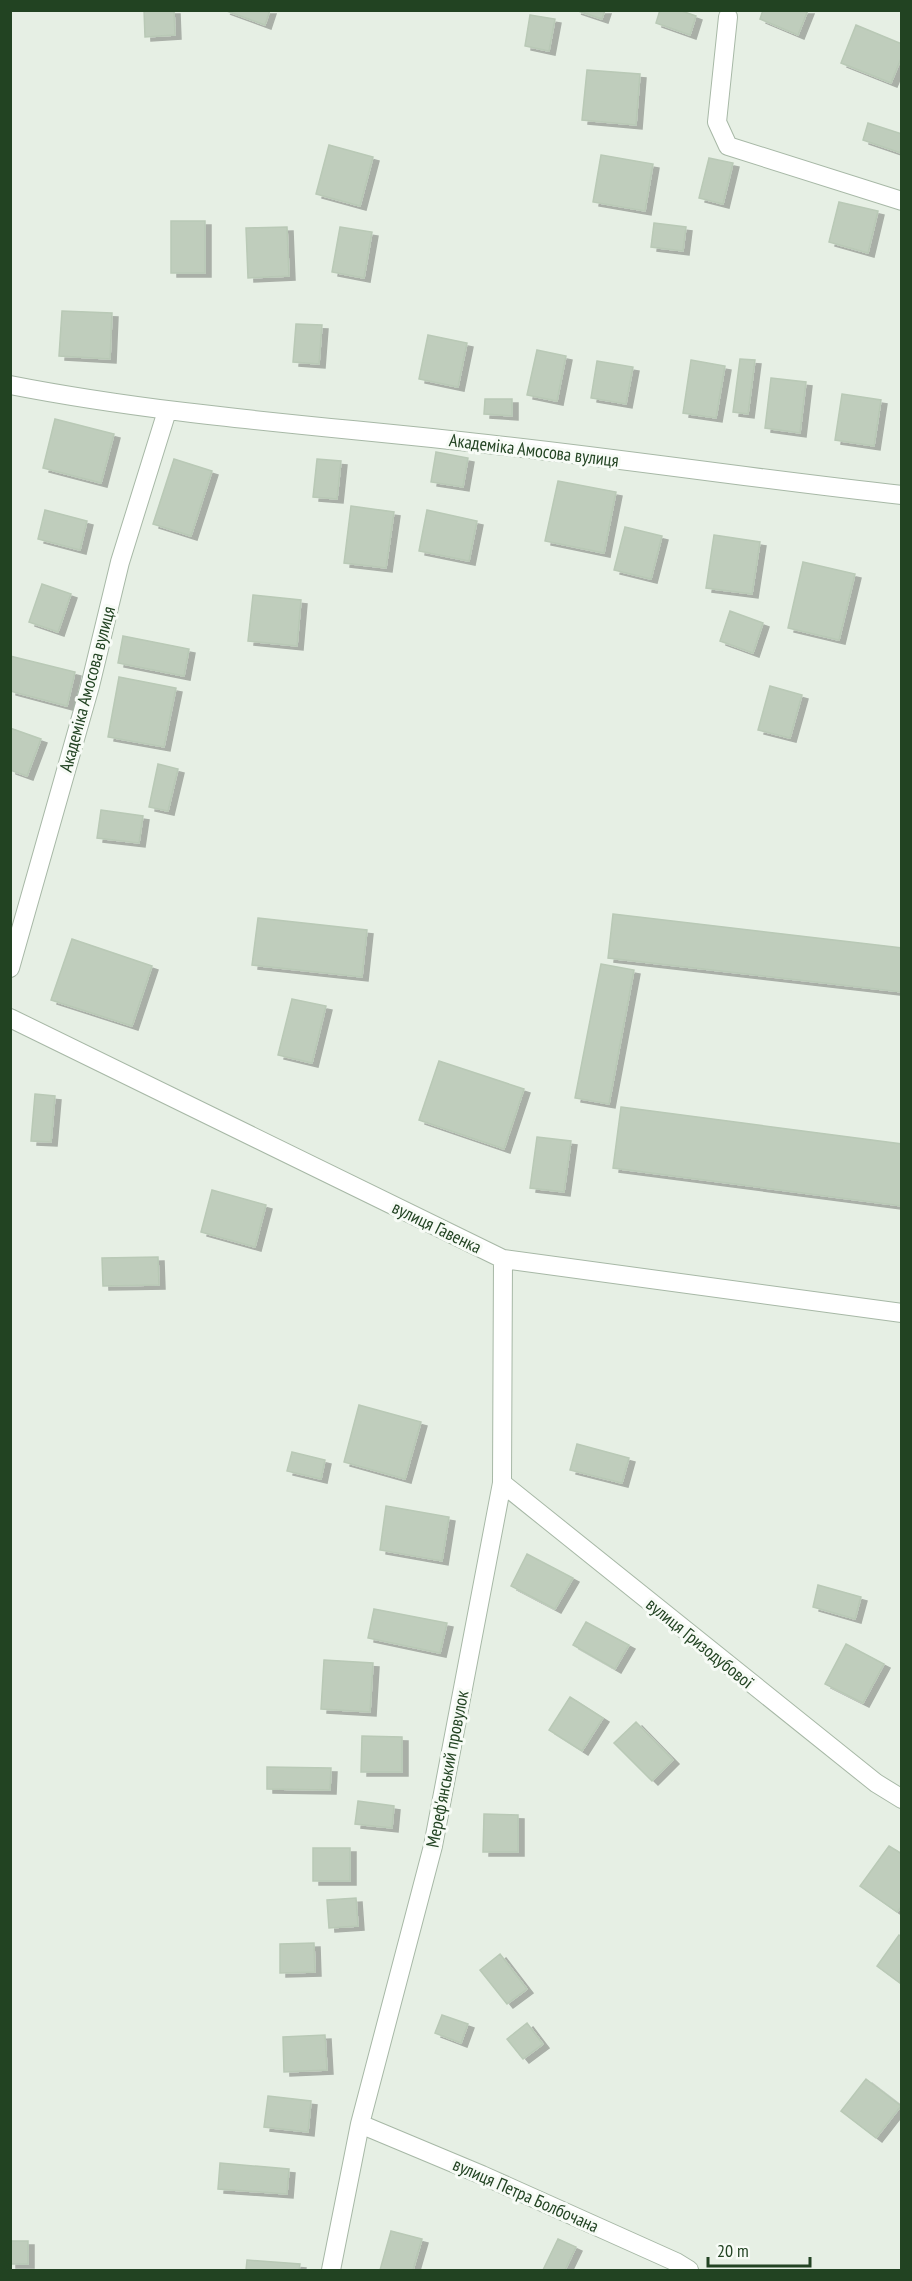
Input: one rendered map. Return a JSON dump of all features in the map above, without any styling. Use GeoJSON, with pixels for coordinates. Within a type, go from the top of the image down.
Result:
{"type":"FeatureCollection","features":[{"type":"Feature","properties":{"kind":"street"},"geometry":{"type":"LineString","coordinates":[[728,17],[717,122],[729,146],[902,201]]}},
{"type":"Feature","properties":{"kind":"street","name":"Академіка Амосова вулиця"},"geometry":{"type":"LineString","coordinates":[[10,385],[167,411],[489,444],[902,495]]}},
{"type":"Feature","properties":{"kind":"street","name":"Академіка Амосова вулиця"},"geometry":{"type":"LineString","coordinates":[[10,968],[90,686],[120,562],[167,411]]}},
{"type":"Feature","properties":{"kind":"street","name":"вулиця Гавенка"},"geometry":{"type":"LineString","coordinates":[[10,1018],[503,1259],[902,1313]]}},
{"type":"Feature","properties":{"kind":"street","name":"Мереф'янський провулок"},"geometry":{"type":"LineString","coordinates":[[331,2271],[360,2124],[433,1846],[502,1483],[503,1259]]}},
{"type":"Feature","properties":{"kind":"street","name":"вулиця Гризодубової"},"geometry":{"type":"LineString","coordinates":[[502,1483],[876,1784],[902,1799]]}},
{"type":"Feature","properties":{"kind":"street","name":"вулиця Петра Болбочана"},"geometry":{"type":"LineString","coordinates":[[360,2124],[493,2179],[676,2262],[689,2271]]}},
{"type":"Feature","properties":{"kind":"building"},"geometry":{"type":"Polygon","coordinates":[[[144,10],[174,10],[175,35],[145,37],[144,10]]]}},
{"type":"Feature","properties":{"kind":"building"},"geometry":{"type":"Polygon","coordinates":[[[224,10],[270,10],[265,25],[224,10]]]}},
{"type":"Feature","properties":{"kind":"building"},"geometry":{"type":"Polygon","coordinates":[[[575,10],[605,10],[602,19],[575,10]]]}},
{"type":"Feature","properties":{"kind":"building"},"geometry":{"type":"Polygon","coordinates":[[[660,10],[679,10],[696,16],[690,35],[656,23],[660,10]]]}},
{"type":"Feature","properties":{"kind":"building"},"geometry":{"type":"Polygon","coordinates":[[[763,10],[808,10],[798,35],[760,19],[763,10]]]}},
{"type":"Feature","properties":{"kind":"building"},"geometry":{"type":"Polygon","coordinates":[[[530,15],[555,19],[549,51],[525,46],[530,15]]]}},
{"type":"Feature","properties":{"kind":"building"},"geometry":{"type":"Polygon","coordinates":[[[856,25],[902,44],[902,56],[891,83],[841,63],[856,25]]]}},
{"type":"Feature","properties":{"kind":"building"},"geometry":{"type":"Polygon","coordinates":[[[587,70],[640,74],[636,125],[582,120],[587,70]]]}},
{"type":"Feature","properties":{"kind":"building"},"geometry":{"type":"Polygon","coordinates":[[[868,123],[902,134],[901,153],[863,140],[868,123]]]}},
{"type":"Feature","properties":{"kind":"building"},"geometry":{"type":"Polygon","coordinates":[[[329,145],[373,157],[360,206],[316,194],[329,145]]]}},
{"type":"Feature","properties":{"kind":"building"},"geometry":{"type":"Polygon","coordinates":[[[601,155],[653,164],[645,211],[593,202],[601,155]]]}},
{"type":"Feature","properties":{"kind":"building"},"geometry":{"type":"Polygon","coordinates":[[[709,158],[733,163],[723,204],[699,198],[709,158]]]}},
{"type":"Feature","properties":{"kind":"building"},"geometry":{"type":"Polygon","coordinates":[[[839,202],[878,211],[868,253],[829,242],[839,202]]]}},
{"type":"Feature","properties":{"kind":"building"},"geometry":{"type":"Polygon","coordinates":[[[171,221],[205,221],[205,273],[171,273],[171,221]]]}},
{"type":"Feature","properties":{"kind":"building"},"geometry":{"type":"Polygon","coordinates":[[[654,223],[686,227],[683,251],[651,247],[654,223]]]}},
{"type":"Feature","properties":{"kind":"building"},"geometry":{"type":"Polygon","coordinates":[[[287,227],[289,276],[248,278],[246,228],[287,227]]]}},
{"type":"Feature","properties":{"kind":"building"},"geometry":{"type":"Polygon","coordinates":[[[340,227],[372,232],[364,278],[332,272],[340,227]]]}},
{"type":"Feature","properties":{"kind":"building"},"geometry":{"type":"Polygon","coordinates":[[[62,311],[112,313],[110,359],[59,356],[62,311]]]}},
{"type":"Feature","properties":{"kind":"building"},"geometry":{"type":"Polygon","coordinates":[[[296,324],[322,325],[319,364],[293,362],[296,324]]]}},
{"type":"Feature","properties":{"kind":"building"},"geometry":{"type":"Polygon","coordinates":[[[428,335],[467,343],[458,387],[419,379],[428,335]]]}},
{"type":"Feature","properties":{"kind":"building"},"geometry":{"type":"Polygon","coordinates":[[[537,350],[566,356],[557,401],[527,395],[537,350]]]}},
{"type":"Feature","properties":{"kind":"building"},"geometry":{"type":"Polygon","coordinates":[[[740,359],[755,360],[748,414],[733,412],[740,359]]]}},
{"type":"Feature","properties":{"kind":"building"},"geometry":{"type":"Polygon","coordinates":[[[691,360],[725,366],[716,418],[683,413],[691,360]]]}},
{"type":"Feature","properties":{"kind":"building"},"geometry":{"type":"Polygon","coordinates":[[[597,361],[633,367],[626,404],[591,398],[597,361]]]}},
{"type":"Feature","properties":{"kind":"building"},"geometry":{"type":"Polygon","coordinates":[[[771,378],[806,382],[800,433],[765,428],[771,378]]]}},
{"type":"Feature","properties":{"kind":"building"},"geometry":{"type":"Polygon","coordinates":[[[842,394],[881,400],[874,446],[835,440],[842,394]]]}},
{"type":"Feature","properties":{"kind":"building"},"geometry":{"type":"Polygon","coordinates":[[[485,399],[512,399],[512,416],[484,414],[485,399]]]}},
{"type":"Feature","properties":{"kind":"building"},"geometry":{"type":"Polygon","coordinates":[[[55,419],[114,434],[101,483],[43,468],[55,419]]]}},
{"type":"Feature","properties":{"kind":"building"},"geometry":{"type":"Polygon","coordinates":[[[436,452],[468,458],[463,487],[431,482],[436,452]]]}},
{"type":"Feature","properties":{"kind":"building"},"geometry":{"type":"Polygon","coordinates":[[[174,459],[212,471],[191,536],[153,524],[174,459]]]}},
{"type":"Feature","properties":{"kind":"building"},"geometry":{"type":"Polygon","coordinates":[[[317,459],[341,461],[337,499],[313,497],[317,459]]]}},
{"type":"Feature","properties":{"kind":"building"},"geometry":{"type":"Polygon","coordinates":[[[558,481],[616,492],[604,553],[545,541],[558,481]]]}},
{"type":"Feature","properties":{"kind":"building"},"geometry":{"type":"Polygon","coordinates":[[[351,506],[394,512],[386,568],[344,563],[351,506]]]}},
{"type":"Feature","properties":{"kind":"building"},"geometry":{"type":"Polygon","coordinates":[[[45,510],[87,521],[80,550],[38,539],[45,510]]]}},
{"type":"Feature","properties":{"kind":"building"},"geometry":{"type":"Polygon","coordinates":[[[427,510],[477,521],[469,561],[419,551],[427,510]]]}},
{"type":"Feature","properties":{"kind":"building"},"geometry":{"type":"Polygon","coordinates":[[[625,527],[662,536],[651,579],[614,570],[625,527]]]}},
{"type":"Feature","properties":{"kind":"building"},"geometry":{"type":"Polygon","coordinates":[[[714,535],[760,542],[752,594],[706,588],[714,535]]]}},
{"type":"Feature","properties":{"kind":"building"},"geometry":{"type":"Polygon","coordinates":[[[803,562],[855,574],[839,640],[788,628],[803,562]]]}},
{"type":"Feature","properties":{"kind":"building"},"geometry":{"type":"Polygon","coordinates":[[[42,584],[71,594],[58,632],[29,622],[42,584]]]}},
{"type":"Feature","properties":{"kind":"building"},"geometry":{"type":"Polygon","coordinates":[[[253,595],[301,600],[297,646],[248,641],[253,595]]]}},
{"type":"Feature","properties":{"kind":"building"},"geometry":{"type":"Polygon","coordinates":[[[730,611],[763,623],[753,653],[720,641],[730,611]]]}},
{"type":"Feature","properties":{"kind":"building"},"geometry":{"type":"Polygon","coordinates":[[[123,636],[189,649],[184,676],[118,663],[123,636]]]}},
{"type":"Feature","properties":{"kind":"building"},"geometry":{"type":"Polygon","coordinates":[[[10,656],[75,672],[67,706],[10,691],[10,656]]]}},
{"type":"Feature","properties":{"kind":"building"},"geometry":{"type":"Polygon","coordinates":[[[119,677],[176,688],[164,747],[108,737],[119,677]]]}},
{"type":"Feature","properties":{"kind":"building"},"geometry":{"type":"Polygon","coordinates":[[[770,686],[802,695],[790,738],[758,730],[770,686]]]}},
{"type":"Feature","properties":{"kind":"building"},"geometry":{"type":"Polygon","coordinates":[[[10,728],[41,739],[27,776],[10,770],[10,728]]]}},
{"type":"Feature","properties":{"kind":"building"},"geometry":{"type":"Polygon","coordinates":[[[158,764],[178,769],[168,811],[149,807],[158,764]]]}},
{"type":"Feature","properties":{"kind":"building"},"geometry":{"type":"Polygon","coordinates":[[[101,810],[143,816],[139,843],[97,838],[101,810]]]}},
{"type":"Feature","properties":{"kind":"building"},"geometry":{"type":"Polygon","coordinates":[[[613,914],[902,948],[902,992],[608,958],[613,914]]]}},
{"type":"Feature","properties":{"kind":"building"},"geometry":{"type":"Polygon","coordinates":[[[258,918],[367,930],[362,977],[252,965],[258,918]]]}},
{"type":"Feature","properties":{"kind":"building"},"geometry":{"type":"Polygon","coordinates":[[[72,939],[152,966],[132,1026],[51,1000],[72,939]]]}},
{"type":"Feature","properties":{"kind":"building"},"geometry":{"type":"Polygon","coordinates":[[[601,964],[634,970],[609,1104],[575,1098],[601,964]]]}},
{"type":"Feature","properties":{"kind":"building"},"geometry":{"type":"Polygon","coordinates":[[[292,999],[326,1006],[312,1063],[278,1055],[292,999]]]}},
{"type":"Feature","properties":{"kind":"building"},"geometry":{"type":"Polygon","coordinates":[[[439,1061],[524,1089],[504,1149],[419,1120],[439,1061]]]}},
{"type":"Feature","properties":{"kind":"building"},"geometry":{"type":"Polygon","coordinates":[[[35,1094],[55,1096],[51,1142],[31,1141],[35,1094]]]}},
{"type":"Feature","properties":{"kind":"building"},"geometry":{"type":"Polygon","coordinates":[[[621,1107],[902,1144],[902,1206],[613,1168],[621,1107]]]}},
{"type":"Feature","properties":{"kind":"building"},"geometry":{"type":"Polygon","coordinates":[[[537,1137],[571,1141],[564,1192],[530,1188],[537,1137]]]}},
{"type":"Feature","properties":{"kind":"building"},"geometry":{"type":"Polygon","coordinates":[[[212,1190],[266,1205],[255,1247],[201,1232],[212,1190]]]}},
{"type":"Feature","properties":{"kind":"building"},"geometry":{"type":"Polygon","coordinates":[[[158,1257],[159,1285],[103,1286],[102,1258],[158,1257]]]}},
{"type":"Feature","properties":{"kind":"building"},"geometry":{"type":"Polygon","coordinates":[[[359,1405],[421,1422],[405,1479],[344,1462],[359,1405]]]}},
{"type":"Feature","properties":{"kind":"building"},"geometry":{"type":"Polygon","coordinates":[[[577,1444],[629,1458],[622,1483],[570,1470],[577,1444]]]}},
{"type":"Feature","properties":{"kind":"building"},"geometry":{"type":"Polygon","coordinates":[[[292,1452],[325,1460],[321,1479],[287,1471],[292,1452]]]}},
{"type":"Feature","properties":{"kind":"building"},"geometry":{"type":"Polygon","coordinates":[[[386,1506],[449,1517],[442,1561],[380,1550],[386,1506]]]}},
{"type":"Feature","properties":{"kind":"building"},"geometry":{"type":"Polygon","coordinates":[[[527,1554],[573,1578],[555,1609],[511,1586],[527,1554]]]}},
{"type":"Feature","properties":{"kind":"building"},"geometry":{"type":"Polygon","coordinates":[[[818,1585],[861,1597],[855,1619],[813,1607],[818,1585]]]}},
{"type":"Feature","properties":{"kind":"building"},"geometry":{"type":"Polygon","coordinates":[[[374,1609],[447,1623],[440,1653],[368,1638],[374,1609]]]}},
{"type":"Feature","properties":{"kind":"building"},"geometry":{"type":"Polygon","coordinates":[[[586,1622],[629,1645],[615,1669],[573,1645],[586,1622]]]}},
{"type":"Feature","properties":{"kind":"building"},"geometry":{"type":"Polygon","coordinates":[[[846,1644],[884,1664],[863,1703],[825,1684],[846,1644]]]}},
{"type":"Feature","properties":{"kind":"building"},"geometry":{"type":"Polygon","coordinates":[[[324,1660],[373,1663],[370,1712],[321,1709],[324,1660]]]}},
{"type":"Feature","properties":{"kind":"building"},"geometry":{"type":"Polygon","coordinates":[[[570,1697],[603,1718],[582,1751],[549,1730],[570,1697]]]}},
{"type":"Feature","properties":{"kind":"building"},"geometry":{"type":"Polygon","coordinates":[[[636,1722],[673,1760],[652,1781],[614,1743],[636,1722]]]}},
{"type":"Feature","properties":{"kind":"building"},"geometry":{"type":"Polygon","coordinates":[[[362,1736],[402,1737],[402,1772],[361,1772],[362,1736]]]}},
{"type":"Feature","properties":{"kind":"building"},"geometry":{"type":"Polygon","coordinates":[[[267,1767],[331,1768],[330,1790],[267,1789],[267,1767]]]}},
{"type":"Feature","properties":{"kind":"building"},"geometry":{"type":"Polygon","coordinates":[[[358,1801],[394,1806],[392,1828],[355,1824],[358,1801]]]}},
{"type":"Feature","properties":{"kind":"building"},"geometry":{"type":"Polygon","coordinates":[[[484,1814],[518,1815],[518,1852],[483,1852],[484,1814]]]}},
{"type":"Feature","properties":{"kind":"building"},"geometry":{"type":"Polygon","coordinates":[[[889,1846],[902,1854],[902,1906],[897,1912],[860,1886],[889,1846]]]}},
{"type":"Feature","properties":{"kind":"building"},"geometry":{"type":"Polygon","coordinates":[[[313,1848],[350,1848],[350,1881],[313,1881],[313,1848]]]}},
{"type":"Feature","properties":{"kind":"building"},"geometry":{"type":"Polygon","coordinates":[[[356,1898],[358,1926],[329,1928],[327,1900],[356,1898]]]}},
{"type":"Feature","properties":{"kind":"building"},"geometry":{"type":"Polygon","coordinates":[[[899,1935],[902,1937],[900,1983],[877,1966],[899,1935]]]}},
{"type":"Feature","properties":{"kind":"building"},"geometry":{"type":"Polygon","coordinates":[[[314,1943],[315,1972],[280,1973],[280,1944],[314,1943]]]}},
{"type":"Feature","properties":{"kind":"building"},"geometry":{"type":"Polygon","coordinates":[[[500,1954],[527,1989],[507,2004],[480,1970],[500,1954]]]}},
{"type":"Feature","properties":{"kind":"building"},"geometry":{"type":"Polygon","coordinates":[[[442,2015],[468,2024],[461,2043],[435,2033],[442,2015]]]}},
{"type":"Feature","properties":{"kind":"building"},"geometry":{"type":"Polygon","coordinates":[[[527,2023],[543,2044],[523,2059],[507,2039],[527,2023]]]}},
{"type":"Feature","properties":{"kind":"building"},"geometry":{"type":"Polygon","coordinates":[[[325,2035],[327,2070],[284,2072],[283,2037],[325,2035]]]}},
{"type":"Feature","properties":{"kind":"building"},"geometry":{"type":"Polygon","coordinates":[[[866,2079],[901,2106],[876,2138],[841,2111],[866,2079]]]}},
{"type":"Feature","properties":{"kind":"building"},"geometry":{"type":"Polygon","coordinates":[[[268,2096],[311,2101],[308,2132],[264,2127],[268,2096]]]}},
{"type":"Feature","properties":{"kind":"building"},"geometry":{"type":"Polygon","coordinates":[[[220,2163],[289,2169],[287,2194],[218,2189],[220,2163]]]}},
{"type":"Feature","properties":{"kind":"building"},"geometry":{"type":"Polygon","coordinates":[[[391,2231],[422,2239],[413,2270],[380,2270],[391,2231]]]}},
{"type":"Feature","properties":{"kind":"building"},"geometry":{"type":"Polygon","coordinates":[[[558,2239],[576,2247],[565,2270],[543,2270],[558,2239]]]}},
{"type":"Feature","properties":{"kind":"building"},"geometry":{"type":"Polygon","coordinates":[[[10,2241],[28,2241],[28,2264],[10,2264],[10,2241]]]}},
{"type":"Feature","properties":{"kind":"building"},"geometry":{"type":"Polygon","coordinates":[[[247,2260],[300,2264],[299,2270],[246,2270],[247,2260]]]}}]}
